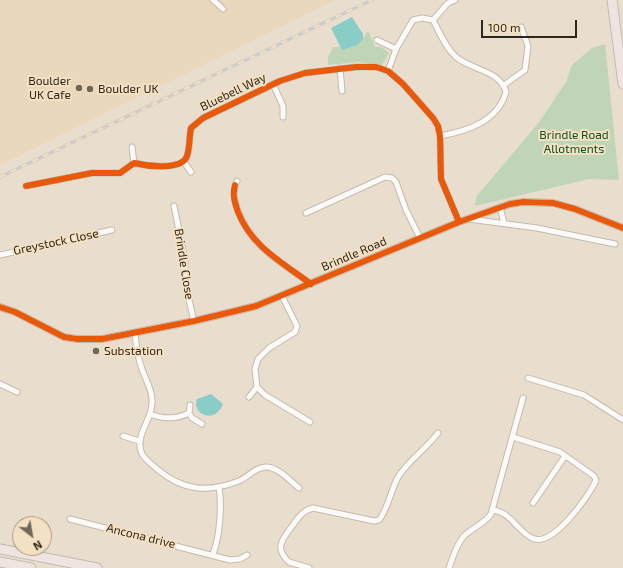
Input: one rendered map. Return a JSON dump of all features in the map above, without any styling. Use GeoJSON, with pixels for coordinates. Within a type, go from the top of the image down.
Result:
{"type":"FeatureCollection","features":[{"type":"Feature","properties":{"kind":"highway"},"geometry":{"type":"LineString","coordinates":[[612,0],[623,84]]}},
{"type":"Feature","properties":{"kind":"highway"},"geometry":{"type":"LineString","coordinates":[[0,549],[97,568]]}},
{"type":"Feature","properties":{"kind":"highway"},"geometry":{"type":"LineString","coordinates":[[0,562],[32,568]]}},
{"type":"Feature","properties":{"kind":"street"},"geometry":{"type":"LineString","coordinates":[[213,0],[223,9]]}},
{"type":"Feature","properties":{"kind":"street"},"geometry":{"type":"LineString","coordinates":[[433,20],[444,7],[455,0]]}},
{"type":"Feature","properties":{"kind":"street"},"geometry":{"type":"LineString","coordinates":[[388,71],[396,49],[412,20],[422,18],[433,20]]}},
{"type":"Feature","properties":{"kind":"street"},"geometry":{"type":"LineString","coordinates":[[433,20],[446,45],[458,59],[496,78],[504,86],[506,92],[498,109],[489,118],[472,128],[440,136]]}},
{"type":"Feature","properties":{"kind":"street"},"geometry":{"type":"LineString","coordinates":[[504,86],[525,70],[528,46],[520,27]]}},
{"type":"Feature","properties":{"kind":"street"},"geometry":{"type":"LineString","coordinates":[[377,40],[396,49]]}},
{"type":"Feature","properties":{"kind":"street","name":"Bluebell Way"},"geometry":{"type":"LineString","coordinates":[[184,162],[187,156],[191,128],[203,118],[273,84],[306,73],[340,68],[376,67],[388,71],[403,84],[433,118],[440,136],[441,178],[459,222]]}},
{"type":"Feature","properties":{"kind":"street"},"geometry":{"type":"LineString","coordinates":[[340,68],[342,91]]}},
{"type":"Feature","properties":{"kind":"street","name":"Bluebell Way"},"geometry":{"type":"LineString","coordinates":[[273,84],[283,106],[283,117]]}},
{"type":"Feature","properties":{"kind":"street"},"geometry":{"type":"LineString","coordinates":[[132,147],[134,163]]}},
{"type":"Feature","properties":{"kind":"street"},"geometry":{"type":"LineString","coordinates":[[26,186],[92,173],[120,173],[134,163],[148,166],[179,165],[184,162],[191,172]]}},
{"type":"Feature","properties":{"kind":"street"},"geometry":{"type":"LineString","coordinates":[[306,213],[385,177],[392,178],[396,182],[406,210],[420,238]]}},
{"type":"Feature","properties":{"kind":"street"},"geometry":{"type":"LineString","coordinates":[[237,181],[233,193],[243,225],[254,241],[311,284]]}},
{"type":"Feature","properties":{"kind":"street","name":"Brindle Road"},"geometry":{"type":"LineString","coordinates":[[0,307],[15,312],[64,337],[90,340],[135,333],[194,321],[256,306],[459,222],[500,207],[523,202],[548,202],[575,209],[623,228]]}},
{"type":"Feature","properties":{"kind":"street","name":"Brindle Close"},"geometry":{"type":"LineString","coordinates":[[174,206],[185,260],[185,283],[194,321]]}},
{"type":"Feature","properties":{"kind":"street"},"geometry":{"type":"LineString","coordinates":[[500,207],[504,223]]}},
{"type":"Feature","properties":{"kind":"street","name":"Brindle Road"},"geometry":{"type":"LineString","coordinates":[[470,219],[538,228],[615,244]]}},
{"type":"Feature","properties":{"kind":"street","name":"Greystock Close"},"geometry":{"type":"LineString","coordinates":[[0,255],[112,230]]}},
{"type":"Feature","properties":{"kind":"street"},"geometry":{"type":"LineString","coordinates":[[282,296],[297,326],[295,332],[269,348],[258,359],[255,368],[257,387],[265,395],[310,422]]}},
{"type":"Feature","properties":{"kind":"street"},"geometry":{"type":"LineString","coordinates":[[135,333],[142,368],[151,390],[152,404],[150,414],[139,441],[142,454],[166,476],[187,488],[219,487],[238,481],[255,471],[266,467],[278,472],[299,488]]}},
{"type":"Feature","properties":{"kind":"street"},"geometry":{"type":"LineString","coordinates":[[528,378],[584,396],[623,420]]}},
{"type":"Feature","properties":{"kind":"street"},"geometry":{"type":"LineString","coordinates":[[0,384],[17,392]]}},
{"type":"Feature","properties":{"kind":"street"},"geometry":{"type":"LineString","coordinates":[[249,397],[257,387]]}},
{"type":"Feature","properties":{"kind":"street"},"geometry":{"type":"LineString","coordinates":[[449,568],[455,551],[464,536],[487,519],[493,510],[523,398]]}},
{"type":"Feature","properties":{"kind":"street"},"geometry":{"type":"LineString","coordinates":[[190,405],[189,413],[192,418],[202,424]]}},
{"type":"Feature","properties":{"kind":"street"},"geometry":{"type":"LineString","coordinates":[[150,414],[159,417],[171,418],[189,413]]}},
{"type":"Feature","properties":{"kind":"street"},"geometry":{"type":"LineString","coordinates":[[309,568],[289,562],[282,550],[283,536],[297,518],[306,510],[313,508],[374,521],[379,520],[398,478],[407,465],[428,446],[438,433]]}},
{"type":"Feature","properties":{"kind":"street"},"geometry":{"type":"LineString","coordinates":[[123,436],[139,441]]}},
{"type":"Feature","properties":{"kind":"street"},"geometry":{"type":"LineString","coordinates":[[493,510],[502,511],[532,538],[545,538],[551,535],[588,497],[596,480],[594,476],[560,452],[513,437]]}},
{"type":"Feature","properties":{"kind":"street"},"geometry":{"type":"LineString","coordinates":[[533,503],[565,456]]}},
{"type":"Feature","properties":{"kind":"street"},"geometry":{"type":"LineString","coordinates":[[213,554],[218,538],[221,506],[219,487]]}},
{"type":"Feature","properties":{"kind":"street","name":"Ancona drive"},"geometry":{"type":"LineString","coordinates":[[70,519],[213,554],[230,560],[240,559],[247,555]]}},
{"type":"Feature","properties":{"kind":"shaded area"},"geometry":{"type":"Polygon","coordinates":[[[0,0],[335,0],[0,165],[0,0]]]}},
{"type":"Feature","properties":{"kind":"green space"},"geometry":{"type":"Polygon","coordinates":[[[367,32],[369,32],[375,47],[381,47],[389,53],[382,65],[359,62],[328,65],[328,58],[333,47],[352,46],[360,41],[367,32]]]}},
{"type":"Feature","properties":{"kind":"green space","name":"Brindle Road Allotments"},"geometry":{"type":"Polygon","coordinates":[[[605,44],[619,180],[589,179],[475,206],[476,197],[540,121],[566,82],[572,65],[592,48],[605,44]]]}},
{"type":"Feature","properties":{"kind":"water"},"geometry":{"type":"Polygon","coordinates":[[[352,17],[363,34],[363,39],[357,45],[342,50],[331,28],[352,17]]]}},
{"type":"Feature","properties":{"kind":"water"},"geometry":{"type":"Polygon","coordinates":[[[211,394],[223,404],[215,414],[210,416],[200,413],[196,404],[197,399],[211,394]]]}},
{"type":"Feature","properties":{"kind":"railway"},"geometry":{"type":"LineString","coordinates":[[0,177],[372,0]]}},
{"type":"Feature","properties":{"kind":"cycle path"},"geometry":{"type":"LineString","coordinates":[[26,186],[92,173],[120,173],[134,163],[155,166],[171,166],[178,164],[184,161],[187,156],[191,128],[203,118],[280,81],[305,73],[356,67],[376,67],[388,71],[403,84],[433,118],[438,126],[440,136],[441,179],[459,222]]}},
{"type":"Feature","properties":{"kind":"cycle path"},"geometry":{"type":"LineString","coordinates":[[235,185],[234,196],[237,209],[251,235],[269,253],[311,284]]}},
{"type":"Feature","properties":{"kind":"cycle path"},"geometry":{"type":"LineString","coordinates":[[0,307],[15,312],[64,337],[77,339],[102,339],[194,321],[256,306],[459,222],[510,204],[523,202],[553,203],[575,209],[623,228]]}},
{"type":"Feature","properties":{"kind":"place","name":"Boulder UK Cafe"},"geometry":{"type":"Point","coordinates":[79,88]}},
{"type":"Feature","properties":{"kind":"place","name":"Boulder UK"},"geometry":{"type":"Point","coordinates":[90,89]}},
{"type":"Feature","properties":{"kind":"place","name":"Substation"},"geometry":{"type":"Point","coordinates":[96,351]}}]}
